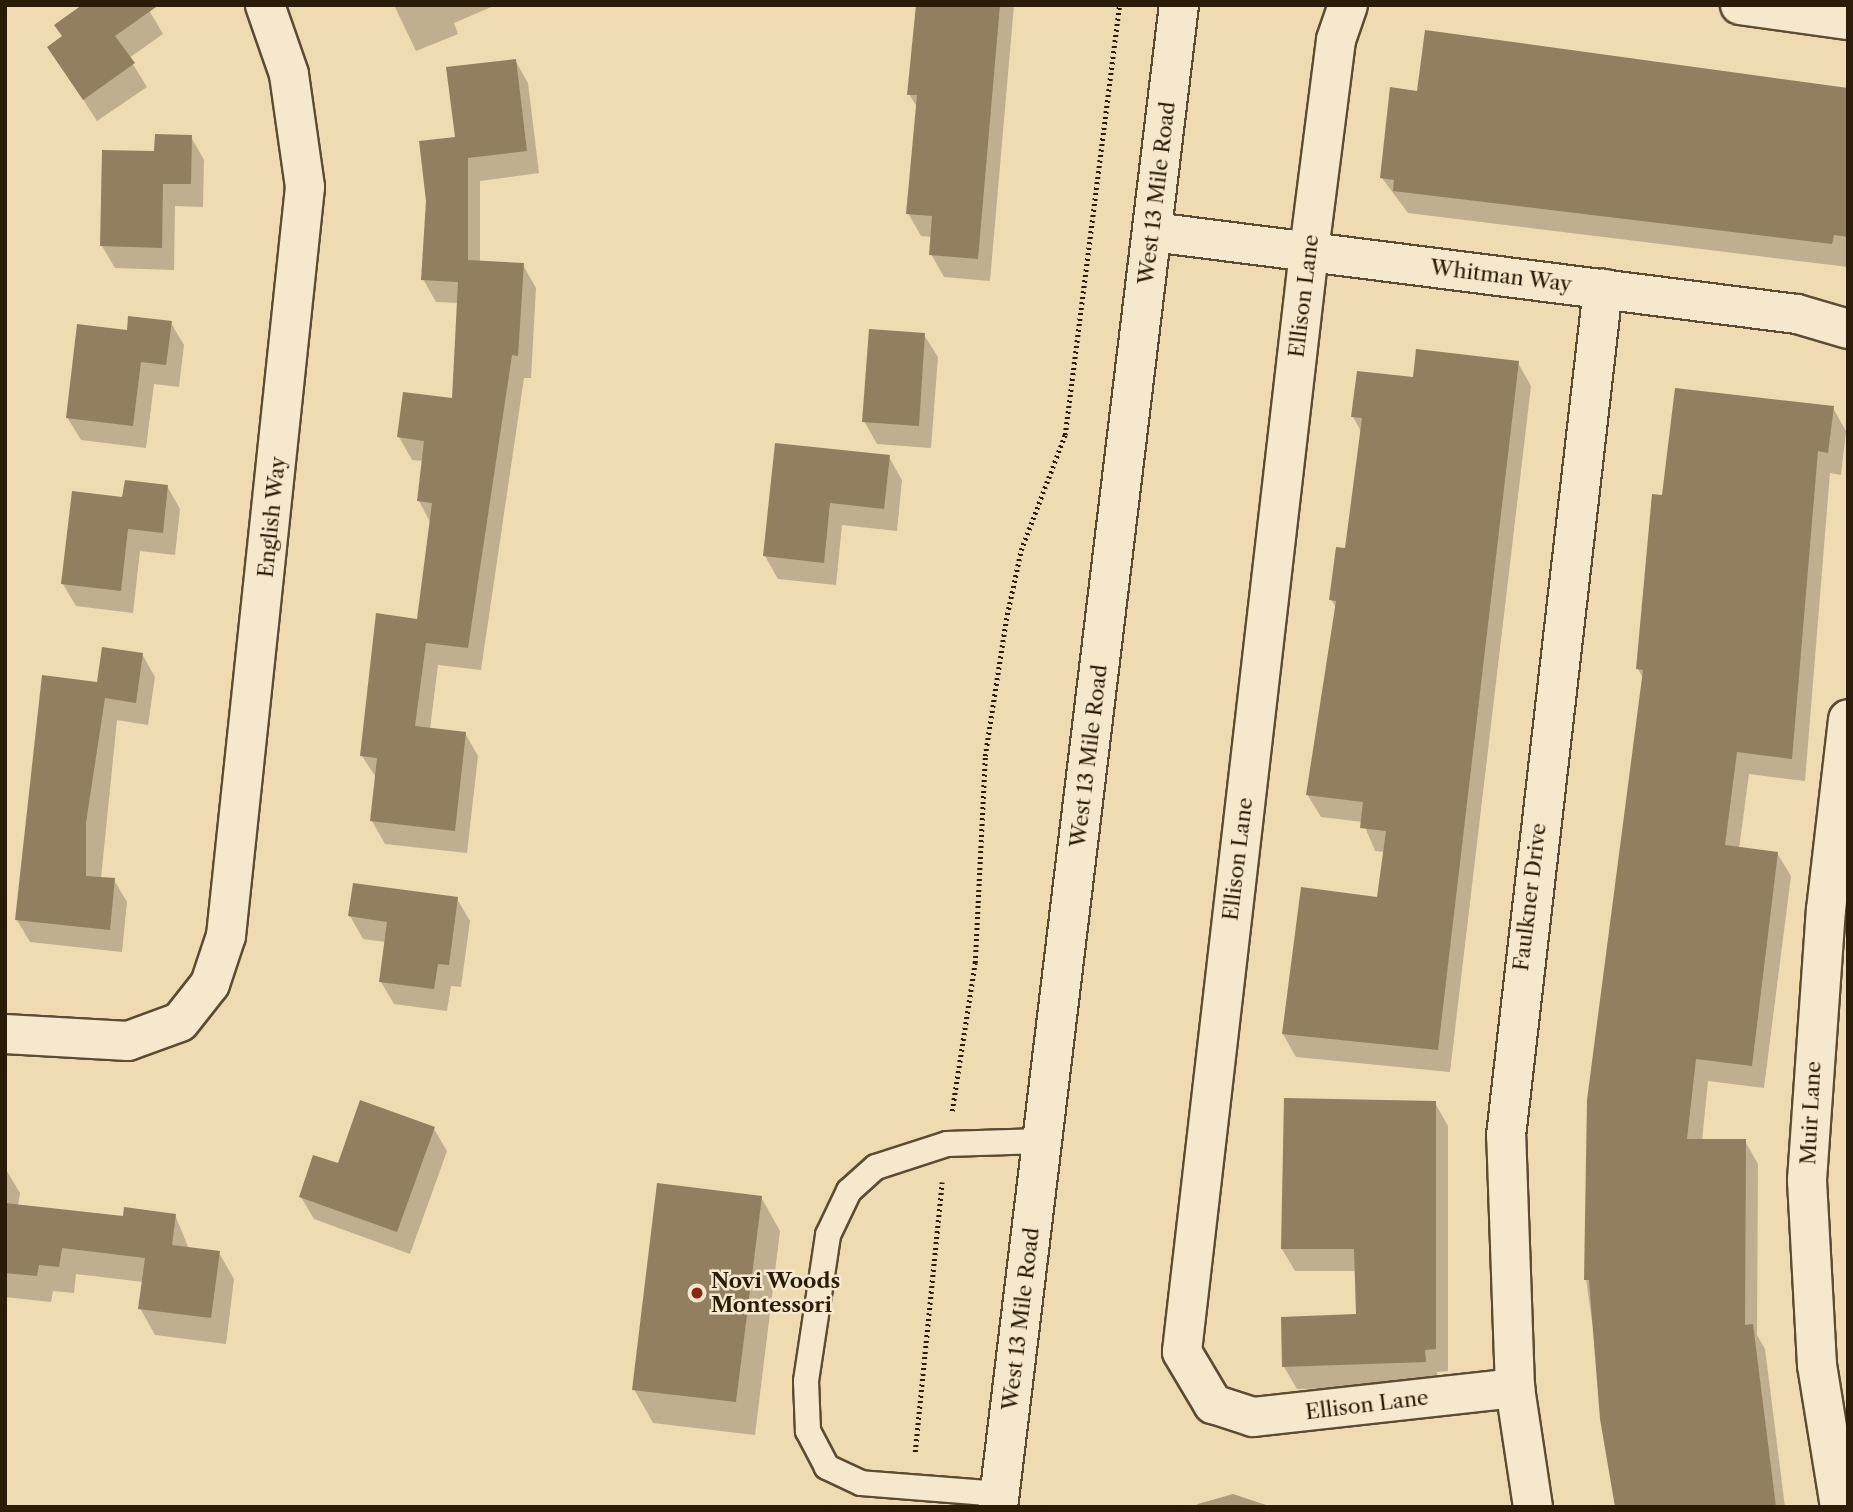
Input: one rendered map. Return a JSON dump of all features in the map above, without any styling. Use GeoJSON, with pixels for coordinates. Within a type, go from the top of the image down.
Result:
{"type":"FeatureCollection","features":[{"type":"Feature","properties":{"kind":"street","name":"English Way"},"geometry":{"type":"LineString","coordinates":[[5,1034],[128,1041],[180,1022],[210,984],[226,936],[303,239],[302,136],[265,5]]}},
{"type":"Feature","properties":{"kind":"street","name":"West 13 Mile Road"},"geometry":{"type":"LineString","coordinates":[[999,1501],[1179,5]]}},
{"type":"Feature","properties":{"kind":"street","name":"Ellison Lane"},"geometry":{"type":"LineString","coordinates":[[1348,5],[1336,40],[1309,252],[1182,1352],[1213,1404],[1253,1417],[1514,1388]]}},
{"type":"Feature","properties":{"kind":"street"},"geometry":{"type":"LineString","coordinates":[[1740,5],[1848,20]]}},
{"type":"Feature","properties":{"kind":"street","name":"Whitman Way"},"geometry":{"type":"LineString","coordinates":[[1153,232],[1797,314],[1848,328]]}},
{"type":"Feature","properties":{"kind":"street","name":"Faulkner Drive"},"geometry":{"type":"LineString","coordinates":[[1533,1507],[1514,1388],[1506,1176],[1513,1046],[1604,289]]}},
{"type":"Feature","properties":{"kind":"street","name":"Muir Lane"},"geometry":{"type":"LineString","coordinates":[[1840,1507],[1814,1338],[1807,1180],[1826,910],[1848,719]]}},
{"type":"Feature","properties":{"kind":"lane"},"geometry":{"type":"LineString","coordinates":[[999,1501],[861,1483],[827,1467],[808,1431],[806,1381],[828,1234],[849,1191],[876,1167],[947,1144],[1042,1142]]}},
{"type":"Feature","properties":{"kind":"path"},"geometry":{"type":"LineString","coordinates":[[909,1489],[947,1144],[975,962],[985,756],[1003,633],[1021,550],[1065,435],[1119,5]]}},
{"type":"Feature","properties":{"kind":"shaded area"},"geometry":{"type":"Polygon","coordinates":[[[1233,1494],[1272,1507],[1193,1507],[1198,1504],[1233,1494]]]}},
{"type":"Feature","properties":{"kind":"building"},"geometry":{"type":"Polygon","coordinates":[[[82,5],[159,5],[115,36],[135,63],[83,100],[47,47],[62,36],[54,25],[82,5]]]}},
{"type":"Feature","properties":{"kind":"building"},"geometry":{"type":"Polygon","coordinates":[[[916,5],[1000,5],[978,259],[929,255],[932,216],[906,214],[917,95],[907,95],[916,5]]]}},
{"type":"Feature","properties":{"kind":"building"},"geometry":{"type":"Polygon","coordinates":[[[1425,30],[1848,88],[1848,237],[1834,235],[1832,244],[1393,191],[1394,180],[1380,178],[1390,87],[1417,91],[1425,30]]]}},
{"type":"Feature","properties":{"kind":"building"},"geometry":{"type":"Polygon","coordinates":[[[516,59],[527,151],[468,158],[468,260],[524,263],[518,356],[512,355],[468,648],[426,643],[415,726],[466,732],[455,831],[370,821],[377,758],[360,756],[376,613],[417,619],[432,503],[417,501],[424,441],[397,437],[403,392],[452,398],[458,282],[421,280],[426,201],[419,141],[455,137],[446,67],[516,59]]]}},
{"type":"Feature","properties":{"kind":"building"},"geometry":{"type":"Polygon","coordinates":[[[155,134],[192,135],[191,184],[163,184],[162,248],[100,246],[102,150],[154,151],[155,134]]]}},
{"type":"Feature","properties":{"kind":"building"},"geometry":{"type":"Polygon","coordinates":[[[128,316],[172,321],[166,365],[141,362],[133,426],[66,418],[77,324],[127,330],[128,316]]]}},
{"type":"Feature","properties":{"kind":"building"},"geometry":{"type":"Polygon","coordinates":[[[869,329],[925,333],[919,426],[862,422],[869,329]]]}},
{"type":"Feature","properties":{"kind":"building"},"geometry":{"type":"Polygon","coordinates":[[[1416,349],[1519,361],[1438,1050],[1282,1034],[1301,887],[1377,897],[1386,831],[1360,828],[1363,802],[1306,795],[1336,601],[1329,600],[1336,547],[1345,548],[1362,418],[1351,417],[1357,371],[1413,377],[1416,349]]]}},
{"type":"Feature","properties":{"kind":"building"},"geometry":{"type":"Polygon","coordinates":[[[1675,388],[1834,406],[1828,453],[1818,451],[1792,759],[1737,752],[1725,845],[1778,852],[1752,1066],[1696,1059],[1687,1139],[1746,1139],[1745,1325],[1753,1324],[1776,1507],[1615,1507],[1600,1419],[1589,1280],[1584,1280],[1587,1100],[1643,670],[1636,669],[1652,494],[1662,495],[1675,388]]]}},
{"type":"Feature","properties":{"kind":"building"},"geometry":{"type":"Polygon","coordinates":[[[775,443],[890,455],[884,509],[830,503],[824,563],[763,556],[775,443]]]}},
{"type":"Feature","properties":{"kind":"building"},"geometry":{"type":"Polygon","coordinates":[[[125,480],[168,485],[163,533],[128,529],[121,591],[61,584],[72,491],[122,497],[125,480]]]}},
{"type":"Feature","properties":{"kind":"building"},"geometry":{"type":"Polygon","coordinates":[[[102,647],[143,653],[136,703],[105,698],[86,823],[86,876],[115,878],[110,930],[15,920],[42,675],[97,682],[102,647]]]}},
{"type":"Feature","properties":{"kind":"building"},"geometry":{"type":"Polygon","coordinates":[[[353,883],[458,897],[449,965],[438,964],[434,989],[379,982],[387,922],[348,916],[353,883]]]}},
{"type":"Feature","properties":{"kind":"building"},"geometry":{"type":"Polygon","coordinates":[[[1284,1098],[1436,1101],[1436,1349],[1425,1350],[1426,1362],[1282,1367],[1281,1317],[1356,1314],[1354,1249],[1281,1249],[1284,1098]]]}},
{"type":"Feature","properties":{"kind":"building"},"geometry":{"type":"Polygon","coordinates":[[[360,1100],[435,1127],[397,1232],[299,1197],[313,1155],[338,1163],[360,1100]]]}},
{"type":"Feature","properties":{"kind":"building","name":"Novi Woods Montessori"},"geometry":{"type":"Polygon","coordinates":[[[657,1183],[762,1196],[736,1402],[632,1390],[657,1183]]]}},
{"type":"Feature","properties":{"kind":"building"},"geometry":{"type":"Polygon","coordinates":[[[5,1203],[123,1216],[124,1207],[176,1214],[172,1245],[220,1251],[211,1318],[138,1309],[145,1258],[62,1248],[59,1267],[39,1265],[37,1276],[5,1273],[5,1203]]]}},
{"type":"Feature","properties":{"kind":"place","name":"Novi Woods Montessori"},"geometry":{"type":"Point","coordinates":[697,1293]}}]}
